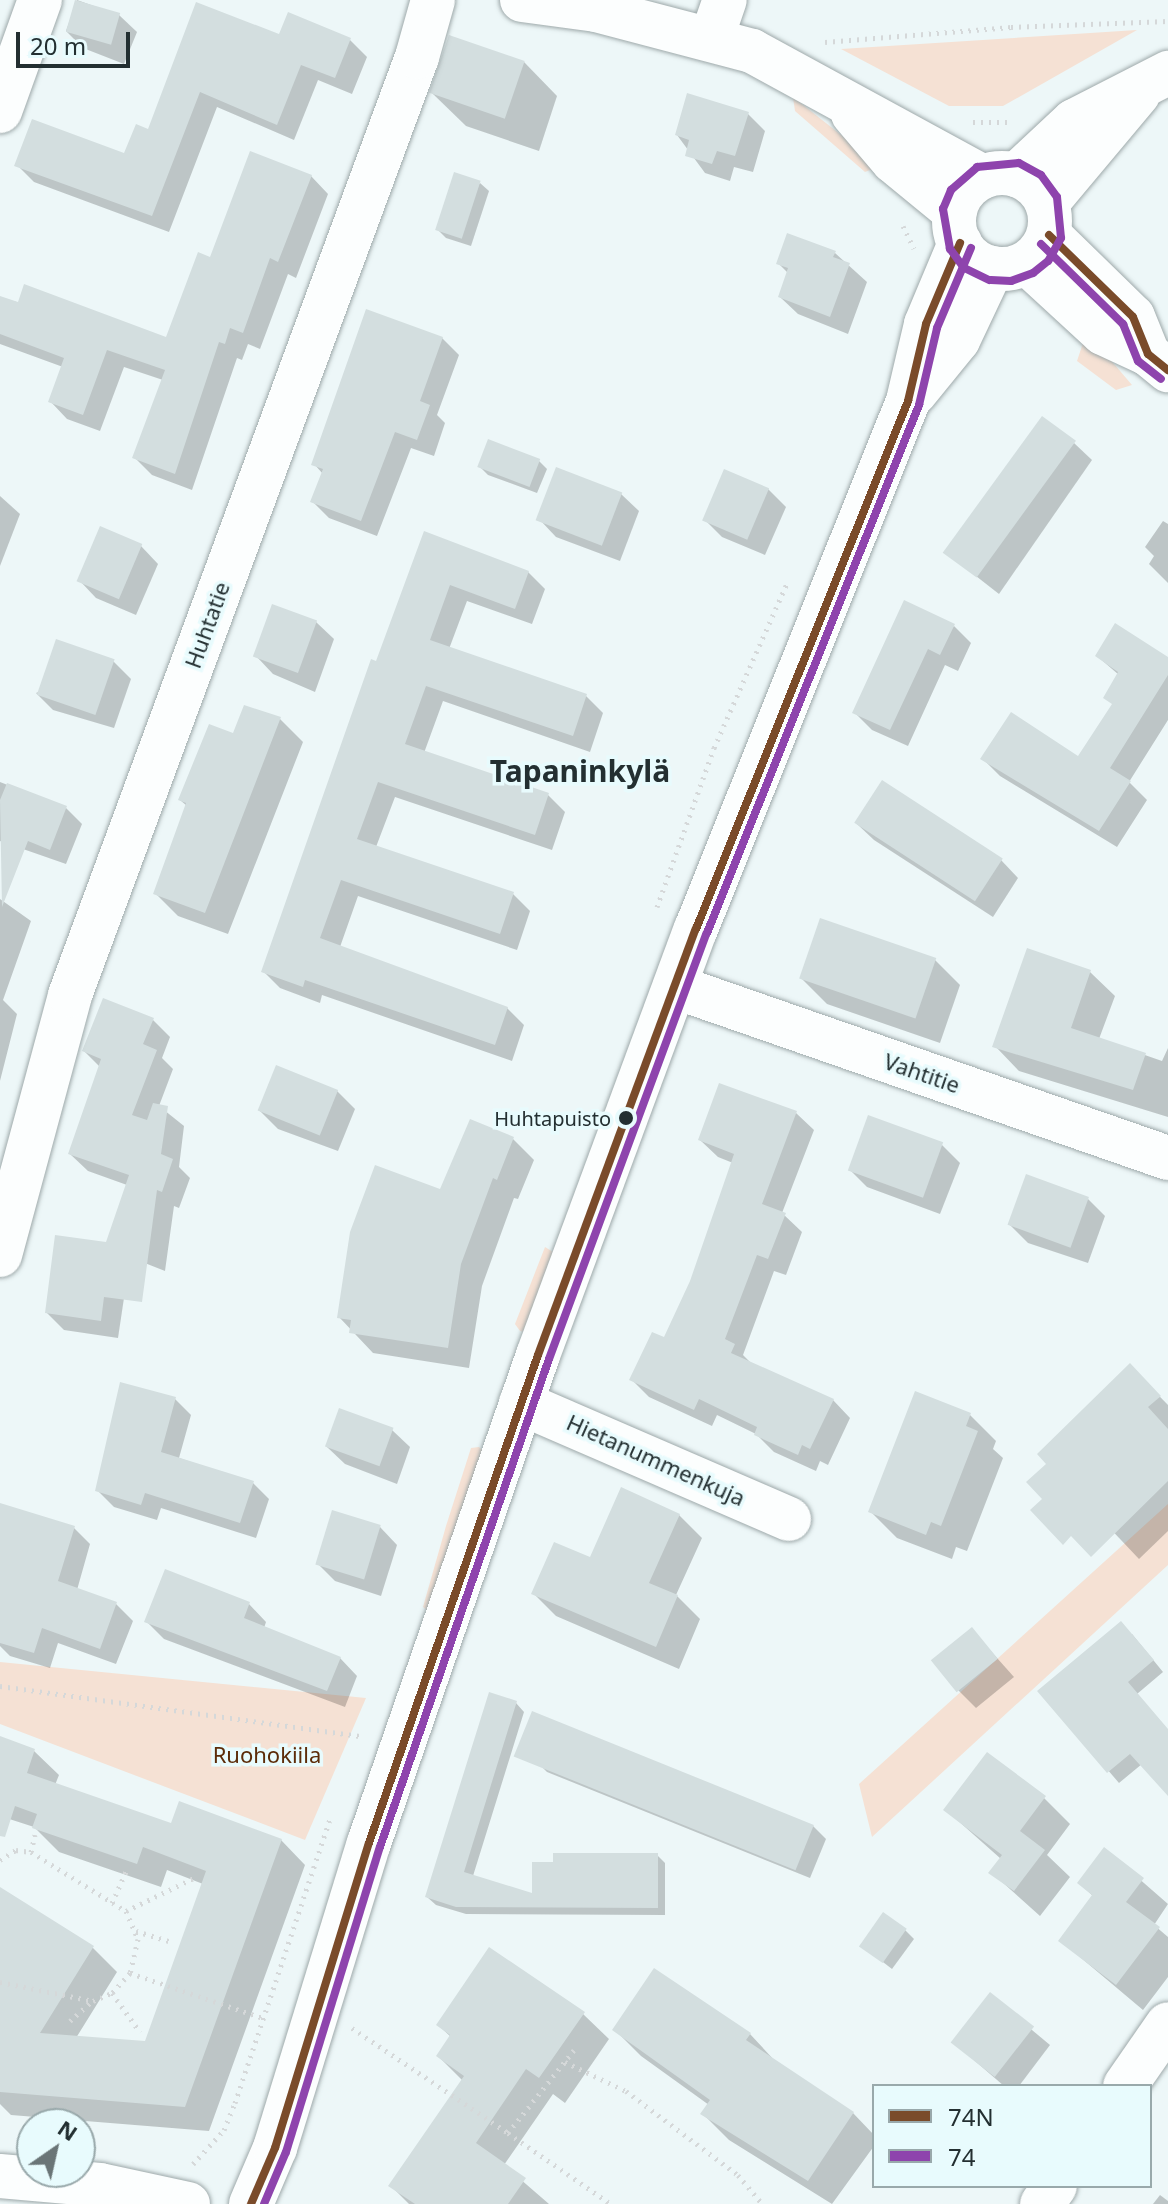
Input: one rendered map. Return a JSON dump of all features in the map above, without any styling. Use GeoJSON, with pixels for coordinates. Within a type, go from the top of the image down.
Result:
{"type":"FeatureCollection","features":[{"type":"Feature","properties":{"kind":"street"},"geometry":{"type":"LineString","coordinates":[[0,111],[40,0]]}},
{"type":"Feature","properties":{"kind":"street","name":"Huhtatie"},"geometry":{"type":"LineString","coordinates":[[0,1255],[70,995],[417,57],[433,0]]}},
{"type":"Feature","properties":{"kind":"street"},"geometry":{"type":"LineString","coordinates":[[522,0],[596,10],[718,18],[838,97],[1004,222],[1103,333],[1158,362]]}},
{"type":"Feature","properties":{"kind":"street"},"geometry":{"type":"LineString","coordinates":[[251,2204],[275,2148],[369,1843],[521,1403],[676,987],[908,401],[926,324],[1004,222],[1155,81]]}},
{"type":"Feature","properties":{"kind":"street","name":"Vahtitie"},"geometry":{"type":"LineString","coordinates":[[676,987],[1168,1158]]}},
{"type":"Feature","properties":{"kind":"street","name":"Hietanummenkuja"},"geometry":{"type":"LineString","coordinates":[[521,1403],[789,1519]]}},
{"type":"Feature","properties":{"kind":"street"},"geometry":{"type":"LineString","coordinates":[[1126,2084],[1168,2024]]}},
{"type":"Feature","properties":{"kind":"street"},"geometry":{"type":"LineString","coordinates":[[0,2176],[100,2185],[181,2202]]}},
{"type":"Feature","properties":{"kind":"path"},"geometry":{"type":"LineString","coordinates":[[808,43],[1011,27],[1168,21]]}},
{"type":"Feature","properties":{"kind":"path"},"geometry":{"type":"LineString","coordinates":[[956,120],[1002,125],[1015,120]]}},
{"type":"Feature","properties":{"kind":"path"},"geometry":{"type":"LineString","coordinates":[[897,218],[920,262]]}},
{"type":"Feature","properties":{"kind":"path"},"geometry":{"type":"LineString","coordinates":[[0,1686],[362,1736],[357,1749]]}},
{"type":"Feature","properties":{"kind":"path"},"geometry":{"type":"LineString","coordinates":[[181,2202],[198,2153],[224,2130],[336,1802]]}},
{"type":"Feature","properties":{"kind":"path"},"geometry":{"type":"LineString","coordinates":[[31,1852],[35,1834]]}},
{"type":"Feature","properties":{"kind":"path"},"geometry":{"type":"LineString","coordinates":[[1,1856],[16,1850],[31,1852],[126,1911],[135,1930],[137,1959],[130,1973],[112,1993],[93,2001],[70,2021]]}},
{"type":"Feature","properties":{"kind":"path"},"geometry":{"type":"LineString","coordinates":[[112,1903],[128,1867]]}},
{"type":"Feature","properties":{"kind":"path"},"geometry":{"type":"LineString","coordinates":[[126,1911],[194,1878]]}},
{"type":"Feature","properties":{"kind":"path"},"geometry":{"type":"LineString","coordinates":[[135,1930],[172,1942]]}},
{"type":"Feature","properties":{"kind":"path"},"geometry":{"type":"LineString","coordinates":[[130,1973],[263,2018]]}},
{"type":"Feature","properties":{"kind":"path"},"geometry":{"type":"LineString","coordinates":[[0,1982],[93,2001]]}},
{"type":"Feature","properties":{"kind":"path"},"geometry":{"type":"LineString","coordinates":[[112,1993],[140,2032]]}},
{"type":"Feature","properties":{"kind":"path"},"geometry":{"type":"LineString","coordinates":[[352,2028],[611,2204]]}},
{"type":"Feature","properties":{"kind":"path"},"geometry":{"type":"LineString","coordinates":[[508,2133],[574,2050]]}},
{"type":"Feature","properties":{"kind":"path"},"geometry":{"type":"LineString","coordinates":[[565,2062],[626,2091],[738,2175],[762,2204]]}},
{"type":"Feature","properties":{"kind":"green space"},"geometry":{"type":"Polygon","coordinates":[[[1137,30],[1003,106],[949,106],[841,49],[1137,30]]]}},
{"type":"Feature","properties":{"kind":"green space"},"geometry":{"type":"Polygon","coordinates":[[[793,97],[874,161],[877,167],[865,172],[795,111],[793,97]]]}},
{"type":"Feature","properties":{"kind":"green space"},"geometry":{"type":"Polygon","coordinates":[[[1085,337],[1109,358],[1132,385],[1116,390],[1077,361],[1085,337]]]}},
{"type":"Feature","properties":{"kind":"green space"},"geometry":{"type":"Polygon","coordinates":[[[545,1247],[553,1252],[524,1332],[520,1331],[515,1324],[545,1247]]]}},
{"type":"Feature","properties":{"kind":"green space"},"geometry":{"type":"Polygon","coordinates":[[[479,1447],[483,1451],[427,1610],[423,1607],[446,1526],[471,1448],[479,1447]]]}},
{"type":"Feature","properties":{"kind":"green space"},"geometry":{"type":"Polygon","coordinates":[[[1168,1504],[1168,1565],[872,1837],[859,1784],[1168,1504]]]}},
{"type":"Feature","properties":{"kind":"green space","name":"Ruohokiila"},"geometry":{"type":"Polygon","coordinates":[[[0,1662],[366,1698],[305,1840],[0,1724],[0,1662]]]}},
{"type":"Feature","properties":{"kind":"building"},"geometry":{"type":"Polygon","coordinates":[[[75,0],[120,13],[111,45],[66,32],[75,0]]]}},
{"type":"Feature","properties":{"kind":"building"},"geometry":{"type":"Polygon","coordinates":[[[196,2],[279,34],[288,12],[351,38],[335,78],[301,65],[277,125],[200,92],[152,216],[14,166],[32,119],[124,153],[136,124],[148,129],[196,2]]]}},
{"type":"Feature","properties":{"kind":"building"},"geometry":{"type":"Polygon","coordinates":[[[449,35],[525,61],[505,119],[429,93],[449,35]]]}},
{"type":"Feature","properties":{"kind":"building"},"geometry":{"type":"Polygon","coordinates":[[[687,93],[749,112],[735,156],[717,151],[712,164],[685,156],[689,140],[675,135],[687,93]]]}},
{"type":"Feature","properties":{"kind":"building"},"geometry":{"type":"Polygon","coordinates":[[[250,151],[312,175],[278,262],[270,258],[243,333],[230,328],[225,344],[219,342],[175,474],[132,458],[165,370],[107,350],[83,415],[48,402],[64,358],[0,334],[0,296],[18,302],[24,284],[166,337],[198,252],[210,257],[250,151]]]}},
{"type":"Feature","properties":{"kind":"building"},"geometry":{"type":"Polygon","coordinates":[[[454,172],[481,181],[462,239],[435,230],[454,172]]]}},
{"type":"Feature","properties":{"kind":"building"},"geometry":{"type":"Polygon","coordinates":[[[787,233],[836,251],[833,257],[850,263],[830,317],[778,297],[788,268],[776,264],[787,233]]]}},
{"type":"Feature","properties":{"kind":"building"},"geometry":{"type":"Polygon","coordinates":[[[366,309],[443,337],[420,401],[430,405],[417,440],[395,432],[361,521],[310,502],[323,469],[311,465],[366,309]]]}},
{"type":"Feature","properties":{"kind":"building"},"geometry":{"type":"Polygon","coordinates":[[[1042,416],[1076,441],[977,577],[943,553],[1042,416]]]}},
{"type":"Feature","properties":{"kind":"building"},"geometry":{"type":"Polygon","coordinates":[[[488,439],[540,459],[530,487],[477,467],[488,439]]]}},
{"type":"Feature","properties":{"kind":"building"},"geometry":{"type":"Polygon","coordinates":[[[556,467],[622,492],[602,546],[536,520],[556,467]]]}},
{"type":"Feature","properties":{"kind":"building"},"geometry":{"type":"Polygon","coordinates":[[[724,469],[769,488],[747,540],[702,521],[724,469]]]}},
{"type":"Feature","properties":{"kind":"building"},"geometry":{"type":"Polygon","coordinates":[[[100,526],[142,544],[119,599],[77,581],[100,526]]]}},
{"type":"Feature","properties":{"kind":"building"},"geometry":{"type":"Polygon","coordinates":[[[424,531],[529,571],[515,609],[450,585],[430,640],[587,694],[573,736],[426,686],[405,744],[549,793],[535,835],[378,782],[357,839],[514,892],[500,934],[341,880],[320,938],[508,1007],[495,1045],[305,980],[303,987],[261,972],[371,659],[376,661],[424,531]]]}},
{"type":"Feature","properties":{"kind":"building"},"geometry":{"type":"Polygon","coordinates":[[[904,600],[955,624],[940,655],[928,649],[890,730],[852,713],[904,600]]]}},
{"type":"Feature","properties":{"kind":"building"},"geometry":{"type":"Polygon","coordinates":[[[272,604],[317,620],[298,673],[253,657],[272,604]]]}},
{"type":"Feature","properties":{"kind":"building"},"geometry":{"type":"Polygon","coordinates":[[[1115,623],[1168,657],[1168,675],[1110,768],[1131,781],[1099,831],[980,759],[1011,712],[1078,756],[1112,704],[1103,698],[1118,672],[1095,656],[1115,623]]]}},
{"type":"Feature","properties":{"kind":"building"},"geometry":{"type":"Polygon","coordinates":[[[56,639],[115,659],[95,715],[37,695],[56,639]]]}},
{"type":"Feature","properties":{"kind":"building"},"geometry":{"type":"Polygon","coordinates":[[[244,705],[281,717],[205,913],[153,894],[186,803],[178,800],[209,724],[233,733],[244,705]]]}},
{"type":"Feature","properties":{"kind":"building"},"geometry":{"type":"Polygon","coordinates":[[[882,780],[1003,858],[975,901],[854,823],[882,780]]]}},
{"type":"Feature","properties":{"kind":"building"},"geometry":{"type":"Polygon","coordinates":[[[7,783],[67,806],[50,850],[28,841],[2,907],[0,800],[7,783]]]}},
{"type":"Feature","properties":{"kind":"building"},"geometry":{"type":"Polygon","coordinates":[[[820,918],[936,958],[915,1019],[799,979],[820,918]]]}},
{"type":"Feature","properties":{"kind":"building"},"geometry":{"type":"Polygon","coordinates":[[[1027,948],[1091,970],[1071,1028],[1146,1053],[1133,1090],[992,1047],[1027,948]]]}},
{"type":"Feature","properties":{"kind":"building"},"geometry":{"type":"Polygon","coordinates":[[[103,998],[154,1018],[143,1044],[157,1050],[132,1115],[147,1120],[153,1103],[168,1106],[161,1154],[173,1159],[162,1192],[157,1190],[142,1302],[104,1297],[101,1321],[45,1313],[55,1235],[106,1242],[129,1175],[68,1154],[101,1059],[82,1051],[103,998]]]}},
{"type":"Feature","properties":{"kind":"building"},"geometry":{"type":"Polygon","coordinates":[[[276,1065],[338,1090],[320,1136],[258,1110],[276,1065]]]}},
{"type":"Feature","properties":{"kind":"building"},"geometry":{"type":"Polygon","coordinates":[[[719,1083],[797,1111],[762,1204],[786,1213],[768,1259],[757,1255],[725,1339],[735,1344],[731,1353],[834,1399],[810,1449],[802,1445],[798,1455],[754,1435],[757,1427],[699,1399],[694,1410],[629,1380],[652,1332],[664,1337],[690,1281],[734,1154],[698,1140],[719,1083]]]}},
{"type":"Feature","properties":{"kind":"building"},"geometry":{"type":"Polygon","coordinates":[[[868,1115],[943,1142],[923,1198],[848,1170],[868,1115]]]}},
{"type":"Feature","properties":{"kind":"building"},"geometry":{"type":"Polygon","coordinates":[[[470,1119],[514,1137],[497,1180],[493,1178],[461,1264],[448,1348],[349,1333],[351,1320],[337,1318],[350,1232],[375,1165],[440,1189],[470,1119]]]}},
{"type":"Feature","properties":{"kind":"building"},"geometry":{"type":"Polygon","coordinates":[[[1026,1174],[1089,1197],[1070,1248],[1008,1225],[1026,1174]]]}},
{"type":"Feature","properties":{"kind":"building"},"geometry":{"type":"Polygon","coordinates":[[[1130,1363],[1161,1396],[1148,1407],[1168,1429],[1168,1481],[1091,1557],[1071,1536],[1063,1545],[1030,1510],[1042,1499],[1026,1482],[1046,1464],[1037,1454],[1130,1363]]]}},
{"type":"Feature","properties":{"kind":"building"},"geometry":{"type":"Polygon","coordinates":[[[120,1382],[176,1397],[161,1452],[254,1481],[240,1523],[145,1493],[141,1505],[95,1491],[120,1382]]]}},
{"type":"Feature","properties":{"kind":"building"},"geometry":{"type":"Polygon","coordinates":[[[915,1391],[971,1413],[966,1426],[978,1431],[941,1526],[931,1522],[926,1535],[868,1512],[915,1391]]]}},
{"type":"Feature","properties":{"kind":"building"},"geometry":{"type":"Polygon","coordinates":[[[339,1408],[394,1428],[379,1466],[325,1447],[339,1408]]]}},
{"type":"Feature","properties":{"kind":"building"},"geometry":{"type":"Polygon","coordinates":[[[621,1487],[680,1514],[649,1583],[678,1595],[656,1647],[531,1594],[554,1542],[590,1557],[621,1487]]]}},
{"type":"Feature","properties":{"kind":"building"},"geometry":{"type":"Polygon","coordinates":[[[0,1503],[75,1526],[58,1581],[117,1602],[100,1649],[42,1628],[34,1653],[0,1643],[0,1503]]]}},
{"type":"Feature","properties":{"kind":"building"},"geometry":{"type":"Polygon","coordinates":[[[332,1510],[381,1525],[364,1579],[315,1565],[332,1510]]]}},
{"type":"Feature","properties":{"kind":"building"},"geometry":{"type":"Polygon","coordinates":[[[165,1569],[250,1602],[244,1618],[341,1657],[327,1691],[144,1622],[165,1569]]]}},
{"type":"Feature","properties":{"kind":"building"},"geometry":{"type":"Polygon","coordinates":[[[1121,1621],[1154,1660],[1128,1682],[1168,1729],[1168,1796],[1130,1754],[1107,1773],[1037,1691],[1121,1621]]]}},
{"type":"Feature","properties":{"kind":"building"},"geometry":{"type":"Polygon","coordinates":[[[972,1627],[998,1659],[957,1692],[931,1660],[972,1627]]]}},
{"type":"Feature","properties":{"kind":"building"},"geometry":{"type":"Polygon","coordinates":[[[489,1692],[517,1701],[464,1872],[532,1893],[532,1862],[553,1862],[553,1853],[658,1853],[658,1908],[456,1907],[425,1897],[489,1692]]]}},
{"type":"Feature","properties":{"kind":"building"},"geometry":{"type":"Polygon","coordinates":[[[532,1711],[814,1825],[796,1870],[514,1756],[532,1711]]]}},
{"type":"Feature","properties":{"kind":"building"},"geometry":{"type":"Polygon","coordinates":[[[0,1736],[35,1749],[27,1773],[171,1823],[179,1801],[282,1839],[185,2107],[0,2092],[0,1887],[94,1946],[40,2033],[145,2041],[206,1871],[143,1847],[137,1864],[32,1828],[37,1814],[15,1806],[5,1837],[0,1836],[0,1736]]]}},
{"type":"Feature","properties":{"kind":"building"},"geometry":{"type":"Polygon","coordinates":[[[987,1752],[1046,1796],[1020,1831],[1045,1850],[1014,1891],[988,1873],[1002,1855],[943,1810],[987,1752]]]}},
{"type":"Feature","properties":{"kind":"building"},"geometry":{"type":"Polygon","coordinates":[[[1104,1847],[1144,1878],[1126,1902],[1160,1927],[1116,1985],[1058,1941],[1092,1895],[1077,1883],[1104,1847]]]}},
{"type":"Feature","properties":{"kind":"building"},"geometry":{"type":"Polygon","coordinates":[[[883,1912],[907,1929],[883,1963],[859,1946],[883,1912]]]}},
{"type":"Feature","properties":{"kind":"building"},"geometry":{"type":"Polygon","coordinates":[[[489,1947],[585,2012],[539,2078],[526,2069],[476,2143],[526,2178],[508,2204],[415,2204],[388,2186],[464,2076],[436,2056],[450,2035],[436,2025],[489,1947]]]}},
{"type":"Feature","properties":{"kind":"building"},"geometry":{"type":"Polygon","coordinates":[[[654,1968],[751,2033],[746,2040],[854,2112],[808,2181],[700,2114],[710,2100],[612,2030],[654,1968]]]}},
{"type":"Feature","properties":{"kind":"building"},"geometry":{"type":"Polygon","coordinates":[[[990,1992],[1034,2026],[995,2077],[951,2042],[990,1992]]]}},
{"type":"Feature","properties":{"kind":"transit line","name":"74"},"geometry":{"type":"LineString","coordinates":[[989,280],[964,268],[950,249],[943,209],[951,190],[977,167],[1019,163],[1041,175],[1057,197],[1061,238],[1048,261],[1033,273],[1011,281],[991,280]]}},
{"type":"Feature","properties":{"kind":"transit line","name":"74N"},"geometry":{"type":"LineString","coordinates":[[1049,235],[1133,317],[1148,354],[1168,370]]}},
{"type":"Feature","properties":{"kind":"transit line","name":"74N"},"geometry":{"type":"LineString","coordinates":[[251,2204],[275,2148],[369,1843],[538,1355],[696,929],[908,401],[926,324],[960,243]]}},
{"type":"Feature","properties":{"kind":"transit line","name":"74"},"geometry":{"type":"LineString","coordinates":[[1041,244],[1123,324],[1138,361],[1161,379]]}},
{"type":"Feature","properties":{"kind":"transit line","name":"74"},"geometry":{"type":"LineString","coordinates":[[264,2204],[286,2152],[380,1847],[549,1359],[707,933],[919,405],[937,328],[971,248]]}},
{"type":"Feature","properties":{"kind":"place","name":"Huhtapuisto"},"geometry":{"type":"Point","coordinates":[626,1118]}},
{"type":"Feature","properties":{"kind":"district","name":"Tapaninkylä"},"geometry":{"type":"Point","coordinates":[580,771]}}]}
